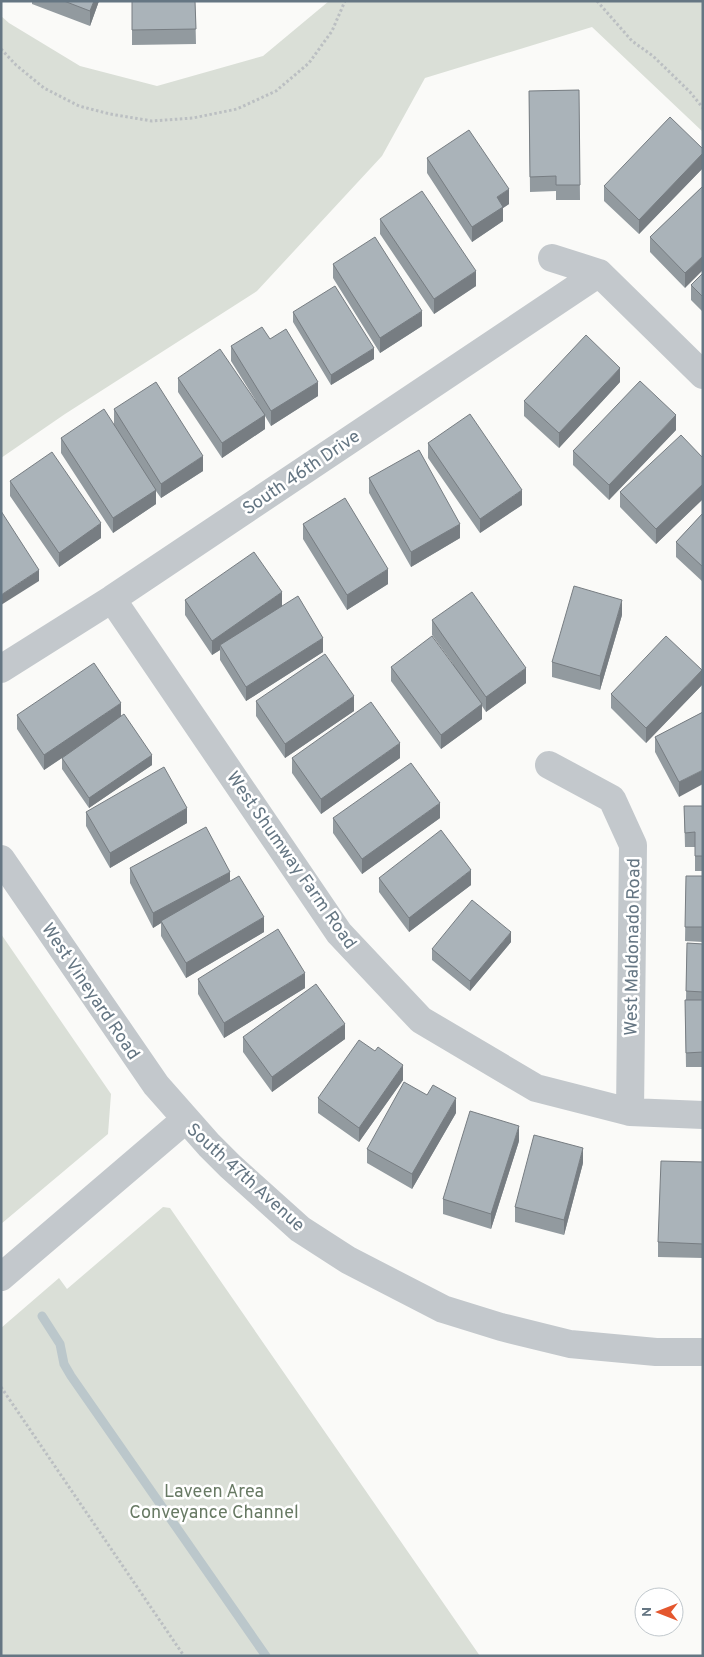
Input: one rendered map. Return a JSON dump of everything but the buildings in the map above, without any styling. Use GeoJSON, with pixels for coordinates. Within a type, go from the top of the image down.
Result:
{"type":"FeatureCollection","features":[{"type":"Feature","properties":{"kind":"street"},"geometry":{"type":"LineString","coordinates":[[552,258],[599,273],[703,375]]}},
{"type":"Feature","properties":{"kind":"street","name":"South 46th Drive"},"geometry":{"type":"LineString","coordinates":[[1,669],[112,599],[599,273]]}},
{"type":"Feature","properties":{"kind":"street","name":"West Shumway Farm Road"},"geometry":{"type":"LineString","coordinates":[[112,599],[339,933],[420,1020],[536,1088],[630,1112],[703,1115]]}},
{"type":"Feature","properties":{"kind":"street","name":"West Maldonado Road"},"geometry":{"type":"LineString","coordinates":[[549,765],[612,799],[633,845],[630,1112]]}},
{"type":"Feature","properties":{"kind":"street","name":"West Vineyard Road"},"geometry":{"type":"LineString","coordinates":[[1,860],[156,1085],[186,1119]]}},
{"type":"Feature","properties":{"kind":"street","name":"South 47th Avenue"},"geometry":{"type":"LineString","coordinates":[[1,1277],[186,1119],[230,1166],[300,1229],[348,1260],[443,1309],[502,1327],[570,1344],[656,1352],[703,1352]]}},
{"type":"Feature","properties":{"kind":"path"},"geometry":{"type":"LineString","coordinates":[[1,49],[16,65],[44,88],[79,106],[110,114],[152,121],[193,118],[237,109],[276,91],[309,63],[332,31],[345,1]]}},
{"type":"Feature","properties":{"kind":"path"},"geometry":{"type":"LineString","coordinates":[[597,1],[632,41],[653,56],[690,92],[703,108]]}},
{"type":"Feature","properties":{"kind":"path"},"geometry":{"type":"LineString","coordinates":[[1,1387],[184,1656]]}},
{"type":"Feature","properties":{"kind":"green space"},"geometry":{"type":"Polygon","coordinates":[[[329,1],[703,1],[703,132],[592,27],[425,78],[382,156],[257,291],[65,414],[1,458],[1,16],[9,23],[80,66],[157,86],[263,56],[329,1]]]}},
{"type":"Feature","properties":{"kind":"green space"},"geometry":{"type":"Polygon","coordinates":[[[1,934],[111,1094],[108,1134],[1,1224],[1,934]]]}},
{"type":"Feature","properties":{"kind":"green space","name":"Laveen Area Conveyance Channel"},"geometry":{"type":"Polygon","coordinates":[[[163,1207],[170,1208],[480,1656],[1,1656],[1,1328],[59,1278],[67,1289],[163,1207]]]}},
{"type":"Feature","properties":{"kind":"waterway"},"geometry":{"type":"LineString","coordinates":[[42,1316],[60,1344],[64,1364],[71,1376],[266,1656]]}}]}
